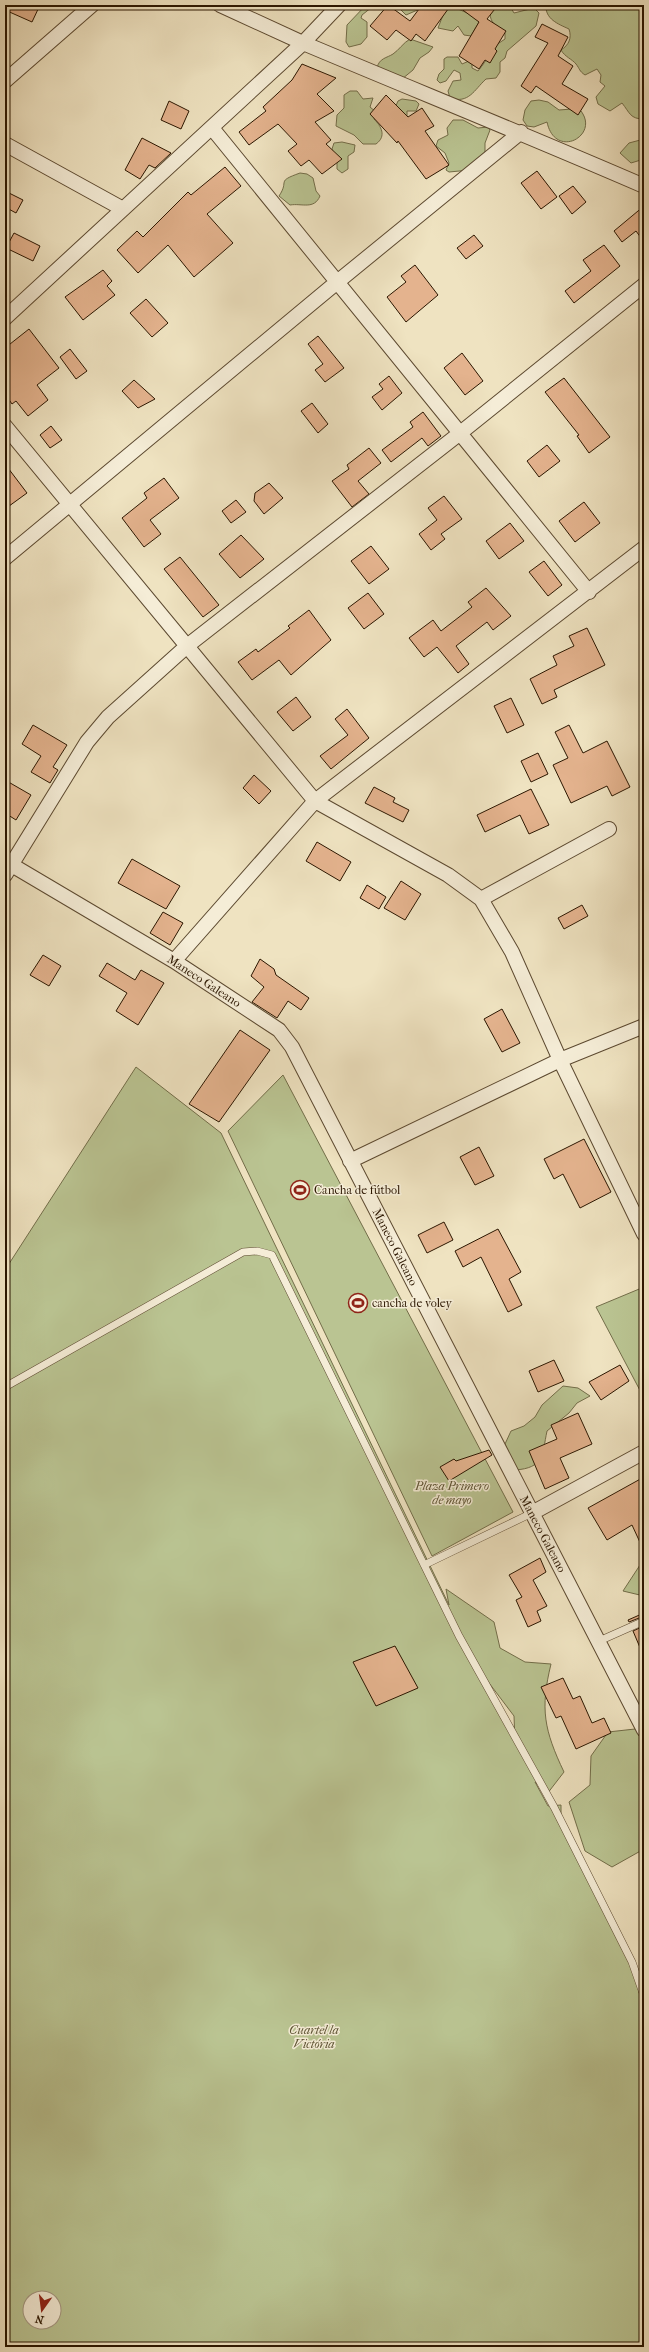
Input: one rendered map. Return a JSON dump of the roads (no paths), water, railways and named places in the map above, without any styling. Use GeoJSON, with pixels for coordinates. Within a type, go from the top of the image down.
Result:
{"type":"FeatureCollection","features":[{"type":"Feature","properties":{"kind":"street"},"geometry":{"type":"LineString","coordinates":[[5,81],[92,5]]}},
{"type":"Feature","properties":{"kind":"street"},"geometry":{"type":"LineString","coordinates":[[220,5],[303,43],[482,119],[521,132],[644,186]]}},
{"type":"Feature","properties":{"kind":"street"},"geometry":{"type":"LineString","coordinates":[[5,318],[303,43],[339,5]]}},
{"type":"Feature","properties":{"kind":"street"},"geometry":{"type":"LineString","coordinates":[[212,128],[459,434],[589,592]]}},
{"type":"Feature","properties":{"kind":"street"},"geometry":{"type":"LineString","coordinates":[[5,558],[70,502],[336,282],[521,132]]}},
{"type":"Feature","properties":{"kind":"street"},"geometry":{"type":"LineString","coordinates":[[5,144],[123,210]]}},
{"type":"Feature","properties":{"kind":"street"},"geometry":{"type":"LineString","coordinates":[[7,867],[88,742],[108,717],[187,646],[459,434],[644,285]]}},
{"type":"Feature","properties":{"kind":"street"},"geometry":{"type":"LineString","coordinates":[[5,426],[70,502],[315,801],[448,875],[481,899],[512,952],[560,1060],[644,1234]]}},
{"type":"Feature","properties":{"kind":"street"},"geometry":{"type":"LineString","coordinates":[[174,961],[315,801],[589,592],[644,548]]}},
{"type":"Feature","properties":{"kind":"street"},"geometry":{"type":"LineString","coordinates":[[481,899],[609,829]]}},
{"type":"Feature","properties":{"kind":"street","name":"Maneco Galeano"},"geometry":{"type":"LineString","coordinates":[[7,867],[174,961],[279,1030],[292,1047],[644,1730]]}},
{"type":"Feature","properties":{"kind":"street"},"geometry":{"type":"LineString","coordinates":[[350,1161],[560,1060],[644,1026]]}},
{"type":"Feature","properties":{"kind":"street"},"geometry":{"type":"LineString","coordinates":[[532,1513],[644,1452]]}},
{"type":"Feature","properties":{"kind":"lane"},"geometry":{"type":"LineString","coordinates":[[5,1387],[243,1252],[257,1251],[272,1255],[459,1636],[554,1807],[632,1962],[644,1996]]}},
{"type":"Feature","properties":{"kind":"lane"},"geometry":{"type":"LineString","coordinates":[[424,1564],[532,1513]]}},
{"type":"Feature","properties":{"kind":"lane"},"geometry":{"type":"LineString","coordinates":[[599,1641],[644,1622]]}},
{"type":"Feature","properties":{"kind":"place","name":"Cancha de fútbol"},"geometry":{"type":"Point","coordinates":[300,1190]}},
{"type":"Feature","properties":{"kind":"place","name":"cancha de voley"},"geometry":{"type":"Point","coordinates":[358,1303]}},
{"type":"Feature","properties":{"kind":"park label","name":"Plaza Primero de mayo"},"geometry":{"type":"Point","coordinates":[452,1493]}},
{"type":"Feature","properties":{"kind":"park label","name":"Cuartel la Victória"},"geometry":{"type":"Point","coordinates":[314,2037]}}]}
